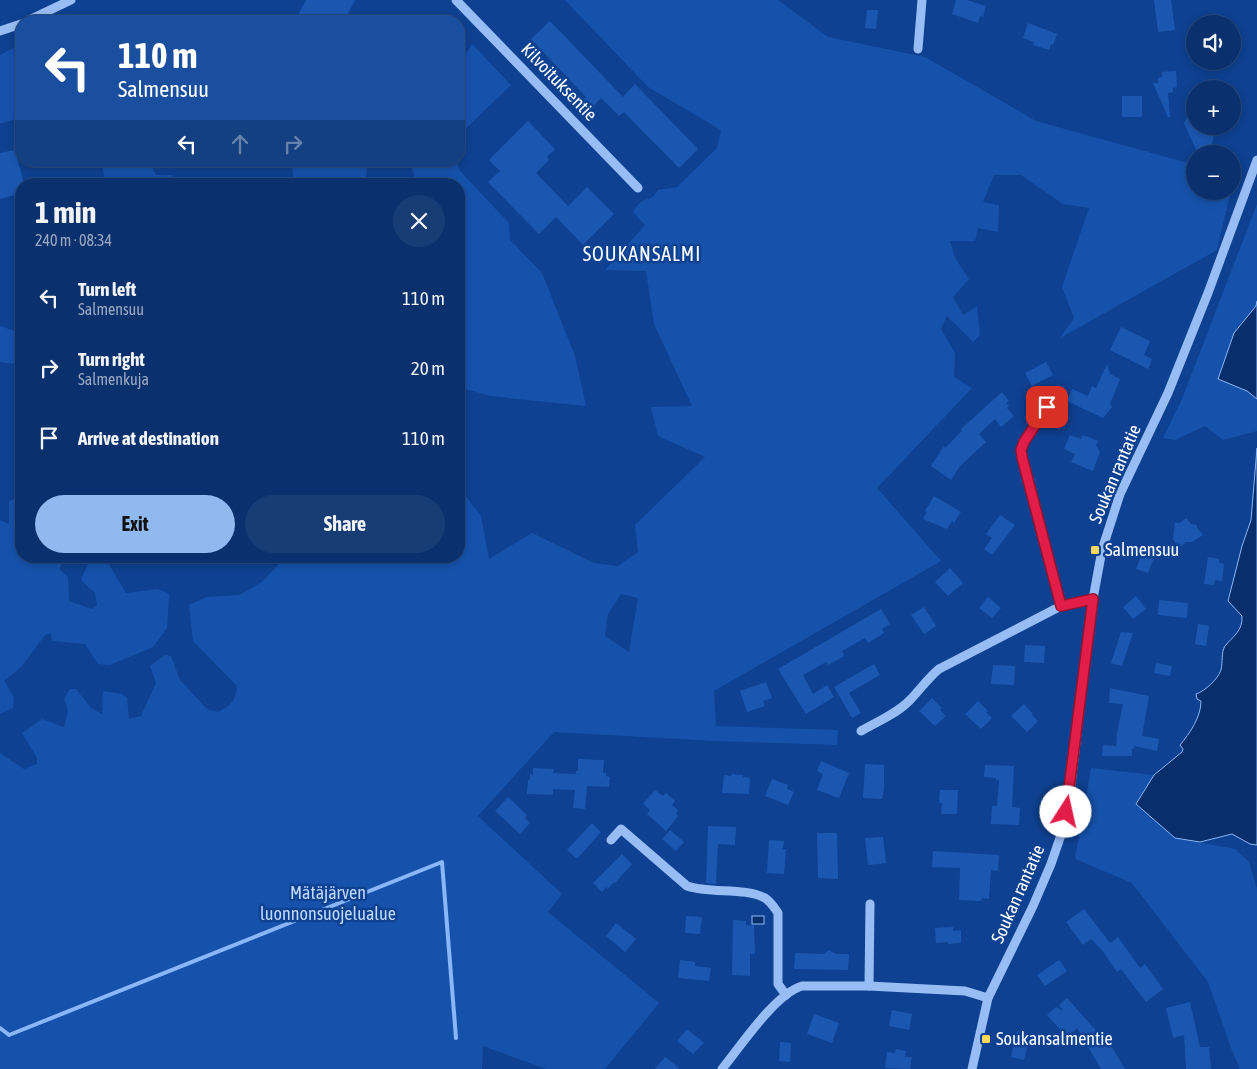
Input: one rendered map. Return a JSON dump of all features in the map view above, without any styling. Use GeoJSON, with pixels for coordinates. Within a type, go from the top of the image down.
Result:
{"type":"FeatureCollection","features":[{"type":"Feature","properties":{"kind":"street"},"geometry":{"type":"LineString","coordinates":[[40,15],[71,0]]}},
{"type":"Feature","properties":{"kind":"street","name":"Kilvoituksentie"},"geometry":{"type":"LineString","coordinates":[[456,0],[638,188]]}},
{"type":"Feature","properties":{"kind":"street"},"geometry":{"type":"LineString","coordinates":[[918,49],[922,0]]}},
{"type":"Feature","properties":{"kind":"street"},"geometry":{"type":"LineString","coordinates":[[0,31],[15,26]]}},
{"type":"Feature","properties":{"kind":"street","name":"Soukan rantatie"},"geometry":{"type":"LineString","coordinates":[[972,1069],[988,998],[1033,906],[1062,832],[1069,801],[1093,599],[1102,550],[1120,494],[1168,392],[1208,293],[1257,160]]}},
{"type":"Feature","properties":{"kind":"street"},"geometry":{"type":"LineString","coordinates":[[1047,407],[1021,450],[1061,606]]}},
{"type":"Feature","properties":{"kind":"street"},"geometry":{"type":"LineString","coordinates":[[861,731],[909,701],[939,668],[1061,606],[1093,599]]}},
{"type":"Feature","properties":{"kind":"street"},"geometry":{"type":"LineString","coordinates":[[611,840],[621,829],[686,886],[696,889],[754,894],[765,898],[772,904],[778,913],[778,984],[786,995]]}},
{"type":"Feature","properties":{"kind":"street"},"geometry":{"type":"LineString","coordinates":[[869,986],[870,904]]}},
{"type":"Feature","properties":{"kind":"street"},"geometry":{"type":"LineString","coordinates":[[722,1069],[763,1018],[786,995],[795,988],[802,986],[869,986],[965,991],[988,998]]}},
{"type":"Feature","properties":{"kind":"green space","name":"Mätäjärven luonnonsuojelualue"},"geometry":{"type":"Polygon","coordinates":[[[565,0],[778,0],[828,37],[925,57],[1036,121],[1186,163],[1186,200],[1229,200],[1217,250],[1060,338],[1074,318],[1062,287],[1089,208],[1063,204],[1021,175],[994,175],[983,202],[999,205],[998,232],[978,228],[975,241],[950,241],[955,258],[969,279],[953,297],[963,315],[977,306],[980,335],[973,342],[947,316],[941,329],[955,353],[954,377],[972,388],[877,488],[941,561],[714,691],[716,726],[838,730],[837,745],[715,741],[554,732],[478,816],[562,894],[548,912],[659,1003],[605,1069],[546,1069],[483,1046],[482,1069],[0,1069],[0,753],[24,769],[37,764],[37,758],[22,733],[42,719],[64,727],[68,710],[64,699],[70,689],[76,689],[91,708],[102,714],[103,691],[122,694],[127,698],[129,719],[141,716],[156,683],[150,666],[165,655],[171,656],[180,680],[207,709],[218,712],[223,710],[234,699],[237,686],[193,641],[189,605],[207,597],[239,595],[262,582],[278,565],[276,563],[465,563],[465,495],[481,516],[489,559],[532,533],[594,563],[618,566],[638,552],[635,525],[705,457],[658,436],[651,407],[692,406],[654,324],[646,271],[605,270],[645,225],[633,212],[639,204],[652,197],[658,190],[677,187],[717,148],[721,130],[648,87],[565,0]],[[621,594],[608,614],[605,636],[629,652],[638,598],[621,594]]]}},
{"type":"Feature","properties":{"kind":"green space"},"geometry":{"type":"Polygon","coordinates":[[[472,44],[511,85],[465,129],[465,55],[472,44]]]}},
{"type":"Feature","properties":{"kind":"green space"},"geometry":{"type":"Polygon","coordinates":[[[15,47],[15,119],[0,124],[0,55],[15,47]]]}},
{"type":"Feature","properties":{"kind":"green space"},"geometry":{"type":"Polygon","coordinates":[[[103,167],[152,167],[156,175],[172,175],[173,178],[104,178],[103,167]]]}},
{"type":"Feature","properties":{"kind":"green space"},"geometry":{"type":"Polygon","coordinates":[[[292,167],[367,167],[366,178],[293,178],[292,167]]]}},
{"type":"Feature","properties":{"kind":"green space"},"geometry":{"type":"Polygon","coordinates":[[[412,167],[458,167],[459,170],[509,223],[510,240],[542,273],[575,356],[586,406],[490,396],[465,389],[465,178],[415,178],[412,167]]]}},
{"type":"Feature","properties":{"kind":"green space"},"geometry":{"type":"Polygon","coordinates":[[[1257,204],[1257,431],[1223,440],[1205,426],[1175,440],[1163,438],[1182,399],[1257,204]]]}},
{"type":"Feature","properties":{"kind":"green space"},"geometry":{"type":"Polygon","coordinates":[[[0,326],[15,331],[15,364],[0,362],[0,326]]]}},
{"type":"Feature","properties":{"kind":"green space"},"geometry":{"type":"Polygon","coordinates":[[[15,498],[15,563],[63,563],[59,569],[68,577],[69,601],[92,609],[97,605],[95,593],[81,580],[88,563],[108,563],[126,593],[158,589],[169,594],[167,628],[153,647],[110,665],[98,664],[85,644],[52,641],[51,633],[45,635],[22,666],[4,681],[14,697],[13,708],[0,714],[0,520],[9,524],[9,501],[15,498]]]}},
{"type":"Feature","properties":{"kind":"green space"},"geometry":{"type":"Polygon","coordinates":[[[1091,768],[1154,775],[1136,804],[1175,838],[1235,849],[1249,862],[1257,889],[1257,1069],[1240,1069],[1208,982],[1132,883],[1075,859],[1091,768]]]}},
{"type":"Feature","properties":{"kind":"shaded area"},"geometry":{"type":"Polygon","coordinates":[[[1257,301],[1257,399],[1247,391],[1218,379],[1234,333],[1256,306],[1257,301]]]}},
{"type":"Feature","properties":{"kind":"shaded area"},"geometry":{"type":"Polygon","coordinates":[[[1257,448],[1257,845],[1250,844],[1232,834],[1200,842],[1175,838],[1136,804],[1154,775],[1182,752],[1183,749],[1180,745],[1191,730],[1201,707],[1201,701],[1197,699],[1196,694],[1217,677],[1221,670],[1224,648],[1241,626],[1242,616],[1228,601],[1242,546],[1251,520],[1257,448]]]}},
{"type":"Feature","properties":{"kind":"shaded area"},"geometry":{"type":"Polygon","coordinates":[[[752,916],[764,916],[764,924],[752,924],[752,916]]]}},
{"type":"Feature","properties":{"kind":"building"},"geometry":{"type":"Polygon","coordinates":[[[306,0],[355,0],[347,15],[298,15],[306,0]]]}},
{"type":"Feature","properties":{"kind":"building"},"geometry":{"type":"Polygon","coordinates":[[[956,0],[967,0],[986,6],[983,17],[980,16],[978,23],[952,14],[956,0]]]}},
{"type":"Feature","properties":{"kind":"building"},"geometry":{"type":"Polygon","coordinates":[[[1154,0],[1171,0],[1175,30],[1158,32],[1154,0]]]}},
{"type":"Feature","properties":{"kind":"building"},"geometry":{"type":"Polygon","coordinates":[[[867,10],[878,10],[876,29],[865,28],[867,10]]]}},
{"type":"Feature","properties":{"kind":"building"},"geometry":{"type":"Polygon","coordinates":[[[550,21],[623,97],[635,84],[698,149],[679,168],[624,112],[619,116],[601,98],[589,110],[581,102],[586,97],[531,39],[550,21]]]}},
{"type":"Feature","properties":{"kind":"building"},"geometry":{"type":"Polygon","coordinates":[[[1028,23],[1057,34],[1049,50],[1033,45],[1034,42],[1023,38],[1028,23]]]}},
{"type":"Feature","properties":{"kind":"building"},"geometry":{"type":"Polygon","coordinates":[[[1176,71],[1177,87],[1173,88],[1173,92],[1168,93],[1170,117],[1168,117],[1153,83],[1158,83],[1158,78],[1162,77],[1162,72],[1176,71]]]}},
{"type":"Feature","properties":{"kind":"building"},"geometry":{"type":"Polygon","coordinates":[[[1122,96],[1142,96],[1142,117],[1122,117],[1122,96]]]}},
{"type":"Feature","properties":{"kind":"building"},"geometry":{"type":"Polygon","coordinates":[[[528,121],[555,149],[547,157],[549,160],[536,173],[568,206],[587,187],[614,214],[583,245],[556,217],[539,234],[488,182],[500,171],[489,160],[528,121]]]}},
{"type":"Feature","properties":{"kind":"building"},"geometry":{"type":"Polygon","coordinates":[[[1189,135],[1213,135],[1211,145],[1194,145],[1189,135]]]}},
{"type":"Feature","properties":{"kind":"building"},"geometry":{"type":"Polygon","coordinates":[[[15,150],[15,167],[20,167],[22,178],[15,178],[15,195],[0,199],[0,153],[15,150]]]}},
{"type":"Feature","properties":{"kind":"building"},"geometry":{"type":"Polygon","coordinates":[[[1121,327],[1150,341],[1144,355],[1152,359],[1148,369],[1110,350],[1121,327]]]}},
{"type":"Feature","properties":{"kind":"building"},"geometry":{"type":"Polygon","coordinates":[[[1046,362],[1053,375],[1032,386],[1025,373],[1046,362]]]}},
{"type":"Feature","properties":{"kind":"building"},"geometry":{"type":"Polygon","coordinates":[[[1107,364],[1110,374],[1120,379],[1110,404],[1112,407],[1103,418],[1067,401],[1072,389],[1088,396],[1092,386],[1096,388],[1107,364]]]}},
{"type":"Feature","properties":{"kind":"building"},"geometry":{"type":"Polygon","coordinates":[[[1002,392],[1009,401],[1006,403],[1009,406],[1007,408],[1014,416],[1001,427],[995,419],[979,434],[986,442],[960,466],[951,480],[931,466],[944,446],[945,448],[962,431],[961,429],[1002,392]]]}},
{"type":"Feature","properties":{"kind":"building"},"geometry":{"type":"Polygon","coordinates":[[[1070,435],[1081,439],[1083,435],[1098,441],[1096,445],[1100,452],[1093,471],[1071,462],[1075,454],[1064,449],[1070,435]]]}},
{"type":"Feature","properties":{"kind":"building"},"geometry":{"type":"Polygon","coordinates":[[[934,496],[961,512],[954,523],[952,521],[947,529],[923,519],[927,512],[925,511],[934,496]]]}},
{"type":"Feature","properties":{"kind":"building"},"geometry":{"type":"Polygon","coordinates":[[[1000,515],[1015,525],[992,555],[984,549],[992,538],[986,534],[1000,515]]]}},
{"type":"Feature","properties":{"kind":"building"},"geometry":{"type":"Polygon","coordinates":[[[1186,518],[1191,524],[1197,525],[1197,528],[1203,535],[1192,542],[1186,542],[1179,548],[1173,539],[1175,522],[1180,523],[1186,518]]]}},
{"type":"Feature","properties":{"kind":"building"},"geometry":{"type":"Polygon","coordinates":[[[1145,546],[1157,550],[1148,573],[1136,569],[1145,546]]]}},
{"type":"Feature","properties":{"kind":"building"},"geometry":{"type":"Polygon","coordinates":[[[1208,557],[1219,559],[1219,563],[1224,564],[1222,581],[1215,580],[1214,585],[1204,584],[1208,557]]]}},
{"type":"Feature","properties":{"kind":"building"},"geometry":{"type":"Polygon","coordinates":[[[950,568],[963,583],[948,596],[935,582],[950,568]]]}},
{"type":"Feature","properties":{"kind":"building"},"geometry":{"type":"Polygon","coordinates":[[[1136,596],[1146,609],[1133,619],[1123,607],[1136,596]]]}},
{"type":"Feature","properties":{"kind":"building"},"geometry":{"type":"Polygon","coordinates":[[[988,597],[1001,608],[992,618],[979,608],[988,597]]]}},
{"type":"Feature","properties":{"kind":"building"},"geometry":{"type":"Polygon","coordinates":[[[1159,600],[1188,603],[1187,618],[1158,615],[1159,600]]]}},
{"type":"Feature","properties":{"kind":"building"},"geometry":{"type":"Polygon","coordinates":[[[924,607],[936,626],[924,634],[911,615],[924,607]]]}},
{"type":"Feature","properties":{"kind":"building"},"geometry":{"type":"Polygon","coordinates":[[[881,609],[890,624],[882,629],[884,633],[868,643],[865,638],[842,651],[844,656],[828,665],[826,662],[803,675],[813,694],[827,685],[834,697],[806,714],[778,669],[881,609]]]}},
{"type":"Feature","properties":{"kind":"building"},"geometry":{"type":"Polygon","coordinates":[[[1198,624],[1209,626],[1206,646],[1195,644],[1198,624]]]}},
{"type":"Feature","properties":{"kind":"building"},"geometry":{"type":"Polygon","coordinates":[[[1121,632],[1133,633],[1122,666],[1111,663],[1121,632]]]}},
{"type":"Feature","properties":{"kind":"building"},"geometry":{"type":"Polygon","coordinates":[[[1025,645],[1045,646],[1044,663],[1024,662],[1025,645]]]}},
{"type":"Feature","properties":{"kind":"building"},"geometry":{"type":"Polygon","coordinates":[[[1156,663],[1172,666],[1170,676],[1154,673],[1156,663]]]}},
{"type":"Feature","properties":{"kind":"building"},"geometry":{"type":"Polygon","coordinates":[[[874,664],[880,675],[849,693],[861,713],[852,718],[834,687],[874,664]]]}},
{"type":"Feature","properties":{"kind":"building"},"geometry":{"type":"Polygon","coordinates":[[[993,665],[1015,666],[1014,685],[991,684],[993,665]]]}},
{"type":"Feature","properties":{"kind":"building"},"geometry":{"type":"Polygon","coordinates":[[[766,682],[772,698],[763,701],[765,706],[747,712],[740,691],[766,682]]]}},
{"type":"Feature","properties":{"kind":"building"},"geometry":{"type":"Polygon","coordinates":[[[1110,688],[1149,696],[1142,736],[1159,739],[1157,751],[1134,746],[1132,756],[1102,756],[1103,745],[1116,746],[1116,748],[1123,704],[1109,703],[1110,688]]]}},
{"type":"Feature","properties":{"kind":"building"},"geometry":{"type":"Polygon","coordinates":[[[932,698],[942,708],[940,710],[946,716],[935,726],[919,711],[932,698]]]}},
{"type":"Feature","properties":{"kind":"building"},"geometry":{"type":"Polygon","coordinates":[[[978,701],[992,718],[981,729],[965,714],[978,701]]]}},
{"type":"Feature","properties":{"kind":"building"},"geometry":{"type":"Polygon","coordinates":[[[1024,704],[1038,721],[1027,732],[1011,716],[1024,704]]]}},
{"type":"Feature","properties":{"kind":"building"},"geometry":{"type":"Polygon","coordinates":[[[578,759],[604,760],[603,773],[610,777],[609,787],[587,786],[585,809],[573,808],[575,790],[553,789],[553,795],[527,794],[528,780],[530,780],[530,774],[533,775],[533,768],[554,769],[553,773],[576,774],[576,771],[578,771],[578,759]]]}},
{"type":"Feature","properties":{"kind":"building"},"geometry":{"type":"Polygon","coordinates":[[[821,761],[849,773],[839,798],[817,790],[823,774],[817,771],[821,761]]]}},
{"type":"Feature","properties":{"kind":"building"},"geometry":{"type":"Polygon","coordinates":[[[865,764],[884,765],[882,799],[863,798],[865,764]]]}},
{"type":"Feature","properties":{"kind":"building"},"geometry":{"type":"Polygon","coordinates":[[[985,765],[1014,766],[1012,807],[1020,808],[1019,825],[991,824],[992,806],[997,806],[999,780],[984,777],[985,765]]]}},
{"type":"Feature","properties":{"kind":"building"},"geometry":{"type":"Polygon","coordinates":[[[732,774],[750,778],[749,794],[722,793],[724,775],[731,776],[732,774]]]}},
{"type":"Feature","properties":{"kind":"building"},"geometry":{"type":"Polygon","coordinates":[[[772,779],[788,785],[787,789],[794,792],[788,805],[765,796],[772,779]]]}},
{"type":"Feature","properties":{"kind":"building"},"geometry":{"type":"Polygon","coordinates":[[[655,790],[663,796],[666,793],[675,801],[672,805],[678,810],[676,813],[678,816],[666,831],[647,814],[650,810],[643,804],[655,790]]]}},
{"type":"Feature","properties":{"kind":"building"},"geometry":{"type":"Polygon","coordinates":[[[940,790],[958,790],[957,814],[941,814],[942,803],[939,803],[940,790]]]}},
{"type":"Feature","properties":{"kind":"building"},"geometry":{"type":"Polygon","coordinates":[[[508,797],[527,815],[525,818],[530,823],[520,834],[495,811],[508,797]]]}},
{"type":"Feature","properties":{"kind":"building"},"geometry":{"type":"Polygon","coordinates":[[[592,823],[601,832],[577,859],[567,850],[592,823]]]}},
{"type":"Feature","properties":{"kind":"building"},"geometry":{"type":"Polygon","coordinates":[[[708,826],[736,827],[735,845],[718,844],[716,884],[706,883],[708,826]]]}},
{"type":"Feature","properties":{"kind":"building"},"geometry":{"type":"Polygon","coordinates":[[[670,830],[684,842],[676,851],[662,839],[670,830]]]}},
{"type":"Feature","properties":{"kind":"building"},"geometry":{"type":"Polygon","coordinates":[[[817,833],[837,833],[838,879],[818,878],[817,833]]]}},
{"type":"Feature","properties":{"kind":"building"},"geometry":{"type":"Polygon","coordinates":[[[883,837],[886,863],[868,865],[865,838],[883,837]]]}},
{"type":"Feature","properties":{"kind":"building"},"geometry":{"type":"Polygon","coordinates":[[[769,840],[784,841],[783,849],[786,849],[784,874],[767,873],[769,840]]]}},
{"type":"Feature","properties":{"kind":"building"},"geometry":{"type":"Polygon","coordinates":[[[933,851],[999,855],[998,871],[991,870],[989,899],[982,898],[981,901],[959,900],[960,868],[932,867],[933,851]]]}},
{"type":"Feature","properties":{"kind":"building"},"geometry":{"type":"Polygon","coordinates":[[[622,854],[632,864],[615,883],[608,889],[606,887],[602,892],[593,883],[622,854]]]}},
{"type":"Feature","properties":{"kind":"building"},"geometry":{"type":"Polygon","coordinates":[[[1084,909],[1110,943],[1118,937],[1140,968],[1145,964],[1163,989],[1146,1002],[1121,969],[1117,972],[1102,950],[1091,939],[1083,945],[1066,922],[1084,909]]]}},
{"type":"Feature","properties":{"kind":"building"},"geometry":{"type":"Polygon","coordinates":[[[686,916],[702,917],[700,934],[685,933],[686,916]]]}},
{"type":"Feature","properties":{"kind":"building"},"geometry":{"type":"Polygon","coordinates":[[[733,920],[746,921],[746,925],[754,925],[755,954],[750,954],[750,976],[732,975],[733,920]]]}},
{"type":"Feature","properties":{"kind":"building"},"geometry":{"type":"Polygon","coordinates":[[[616,923],[636,939],[625,952],[606,936],[616,923]]]}},
{"type":"Feature","properties":{"kind":"building"},"geometry":{"type":"Polygon","coordinates":[[[953,927],[953,931],[961,930],[961,943],[936,943],[935,928],[953,927]]]}},
{"type":"Feature","properties":{"kind":"building"},"geometry":{"type":"Polygon","coordinates":[[[829,950],[836,954],[849,954],[848,970],[794,969],[795,953],[824,954],[829,950]]]}},
{"type":"Feature","properties":{"kind":"building"},"geometry":{"type":"Polygon","coordinates":[[[680,960],[695,962],[695,966],[711,968],[709,981],[678,978],[680,960]]]}},
{"type":"Feature","properties":{"kind":"building"},"geometry":{"type":"Polygon","coordinates":[[[1059,960],[1067,971],[1045,986],[1037,975],[1059,960]]]}},
{"type":"Feature","properties":{"kind":"building"},"geometry":{"type":"Polygon","coordinates":[[[1067,998],[1098,1033],[1102,1031],[1125,1069],[1101,1069],[1077,1028],[1067,1037],[1047,1015],[1056,1007],[1063,1011],[1059,1005],[1067,998]]]}},
{"type":"Feature","properties":{"kind":"building"},"geometry":{"type":"Polygon","coordinates":[[[1190,1002],[1200,1047],[1209,1047],[1211,1069],[1186,1069],[1184,1035],[1173,1038],[1166,1008],[1190,1002]]]}},
{"type":"Feature","properties":{"kind":"building"},"geometry":{"type":"Polygon","coordinates":[[[892,1010],[912,1014],[909,1030],[889,1026],[892,1010]]]}},
{"type":"Feature","properties":{"kind":"building"},"geometry":{"type":"Polygon","coordinates":[[[814,1014],[839,1023],[832,1043],[807,1034],[814,1014]]]}},
{"type":"Feature","properties":{"kind":"building"},"geometry":{"type":"Polygon","coordinates":[[[687,1029],[704,1043],[693,1054],[677,1041],[687,1029]]]}},
{"type":"Feature","properties":{"kind":"building"},"geometry":{"type":"Polygon","coordinates":[[[1017,1031],[1030,1034],[1024,1060],[1011,1057],[1017,1031]]]}},
{"type":"Feature","properties":{"kind":"building"},"geometry":{"type":"Polygon","coordinates":[[[780,1042],[791,1043],[790,1062],[779,1061],[780,1042]]]}},
{"type":"Feature","properties":{"kind":"building"},"geometry":{"type":"Polygon","coordinates":[[[896,1049],[906,1051],[905,1057],[912,1057],[910,1069],[885,1068],[887,1052],[895,1053],[896,1049]]]}},
{"type":"Feature","properties":{"kind":"building"},"geometry":{"type":"Polygon","coordinates":[[[665,1057],[680,1069],[655,1069],[665,1057]]]}},
{"type":"Feature","properties":{"kind":"waterway"},"geometry":{"type":"LineString","coordinates":[[0,1028],[9,1035],[442,862],[456,1038]]}},
{"type":"Feature","properties":{"kind":"place","name":"Salmensuu"},"geometry":{"type":"Point","coordinates":[1095,550]}},
{"type":"Feature","properties":{"kind":"place","name":"Soukansalmentie"},"geometry":{"type":"Point","coordinates":[986,1039]}},
{"type":"Feature","properties":{"kind":"district","name":"SOUKANSALMI"},"geometry":{"type":"Point","coordinates":[642,254]}},
{"type":"Feature","properties":{"kind":"route"},"geometry":{"type":"LineString","coordinates":[[1047,407],[1024,442],[1021,450],[1022,457],[1061,606],[1093,599],[1084,684],[1066,812]]}}]}
